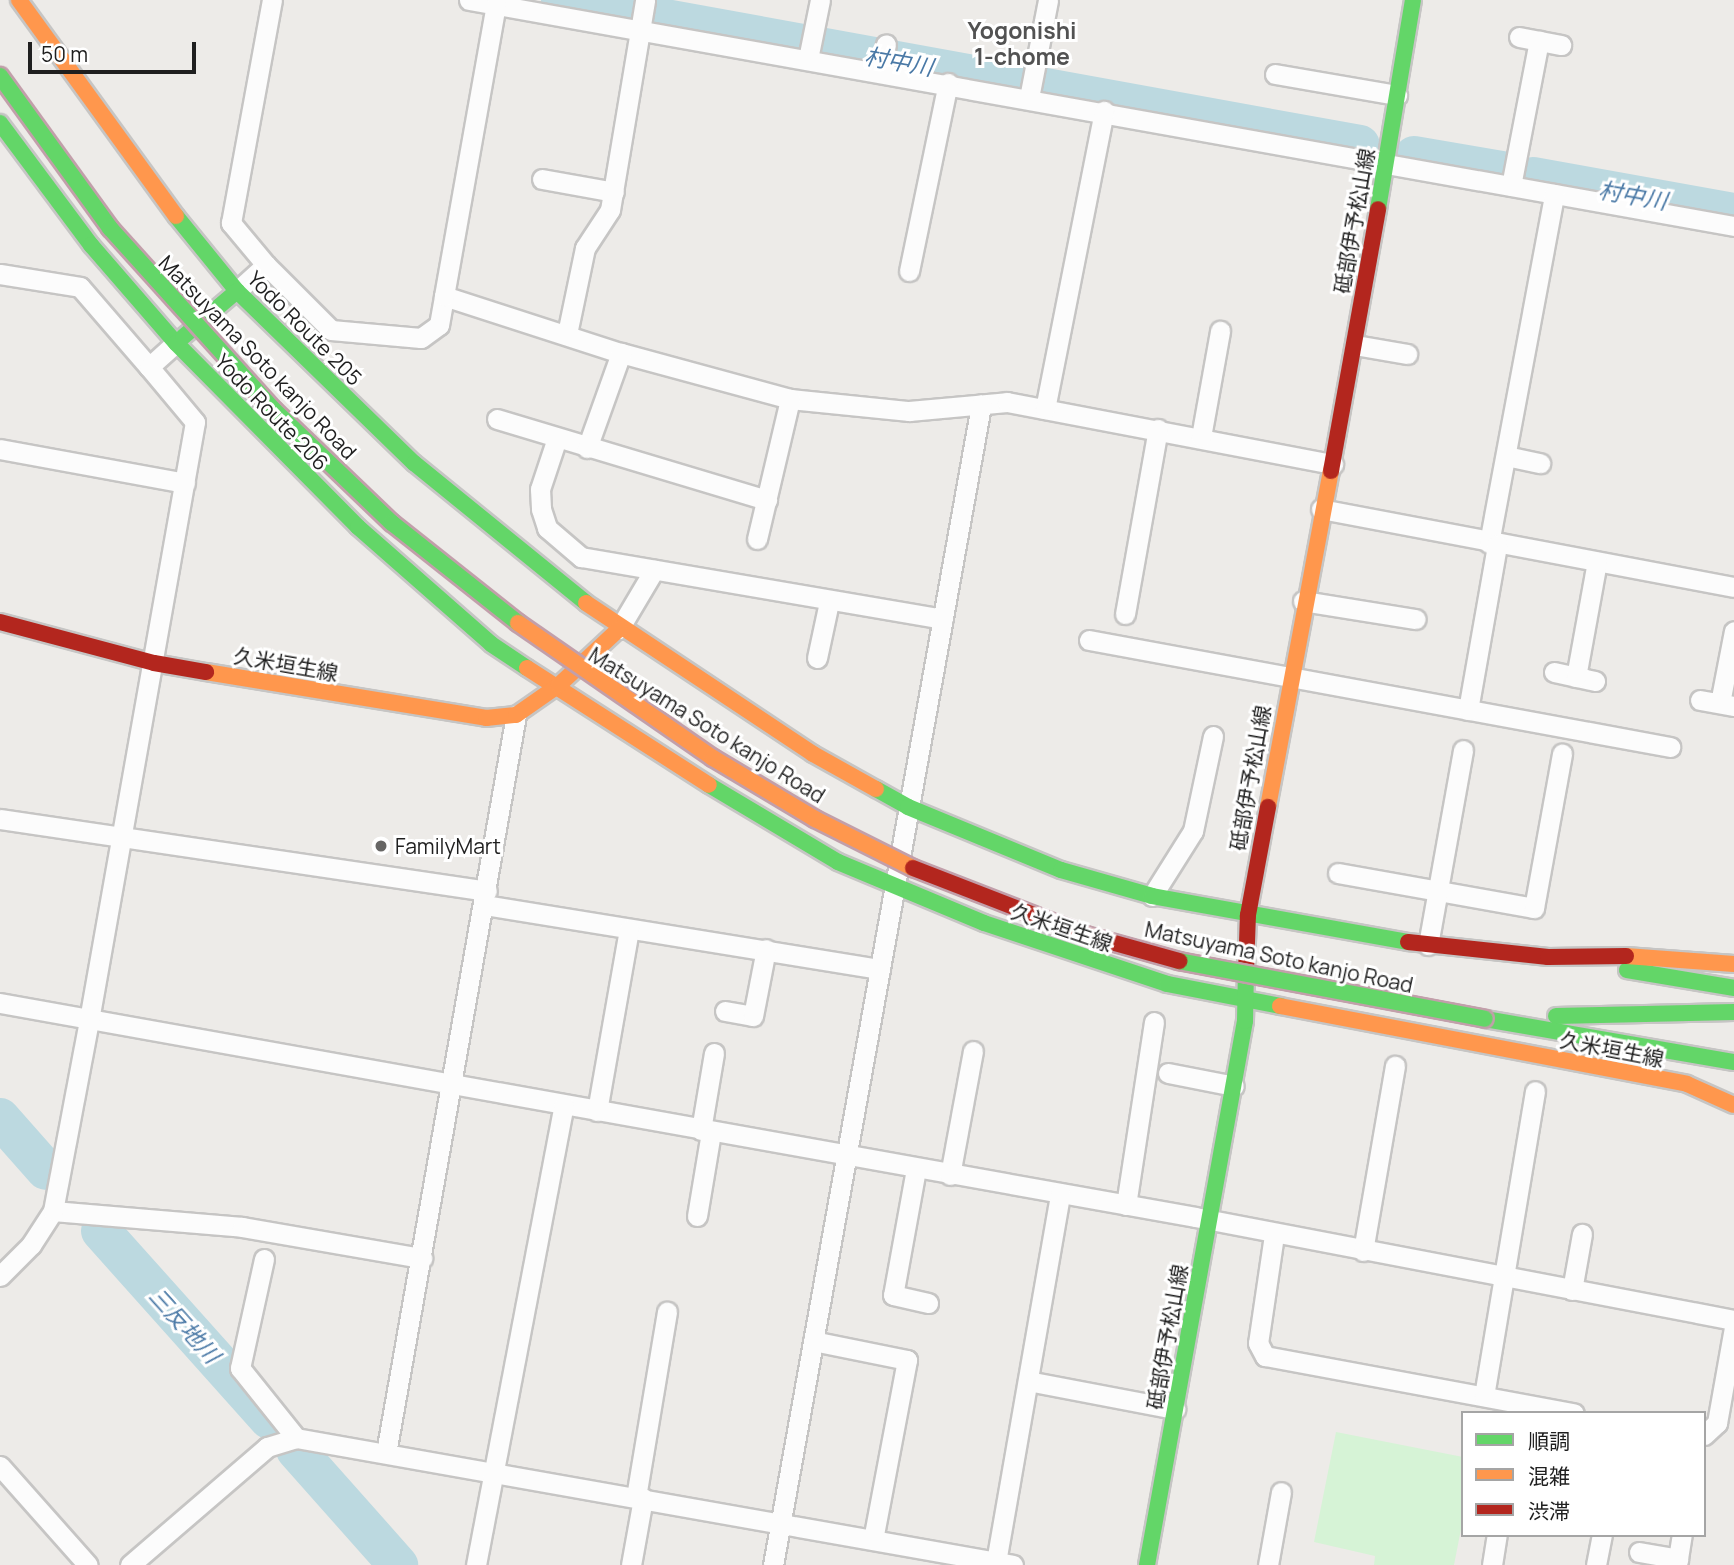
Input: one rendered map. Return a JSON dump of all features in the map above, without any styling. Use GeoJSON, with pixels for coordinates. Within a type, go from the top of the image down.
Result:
{"type":"FeatureCollection","features":[{"type":"Feature","properties":{"kind":"main road","name":"Yodo Route 205"},"geometry":{"type":"LineString","coordinates":[[19,0],[158,193],[237,291],[414,463],[562,587],[620,629]]}},
{"type":"Feature","properties":{"kind":"main road","name":"砥部伊予松山線"},"geometry":{"type":"LineString","coordinates":[[1147,1565],[1249,998],[1248,915],[1303,601],[1333,464],[1355,345],[1413,0]]}},
{"type":"Feature","properties":{"kind":"main road","name":"Matsuyama Soto kanjo Road"},"geometry":{"type":"LineString","coordinates":[[0,76],[110,228],[303,438],[392,523],[546,646],[713,758],[815,819],[917,870],[1086,935],[1185,963],[1734,1064]]}},
{"type":"Feature","properties":{"kind":"main road","name":"Yodo Route 206"},"geometry":{"type":"LineString","coordinates":[[0,123],[91,245],[176,343],[358,527],[491,644],[559,685]]}},
{"type":"Feature","properties":{"kind":"main road"},"geometry":{"type":"LineString","coordinates":[[176,343],[237,291]]}},
{"type":"Feature","properties":{"kind":"main road","name":"久米垣生線"},"geometry":{"type":"LineString","coordinates":[[0,622],[154,663],[438,713],[516,715]]}},
{"type":"Feature","properties":{"kind":"main road"},"geometry":{"type":"LineString","coordinates":[[516,715],[559,685],[620,629],[813,754],[908,807],[1061,870],[1152,896],[1248,915],[1428,945],[1548,957],[1734,988]]}},
{"type":"Feature","properties":{"kind":"main road","name":"久米垣生線"},"geometry":{"type":"LineString","coordinates":[[559,685],[746,809],[838,862],[1074,955],[1167,984],[1687,1084],[1734,1096]]}},
{"type":"Feature","properties":{"kind":"main road"},"geometry":{"type":"LineString","coordinates":[[1548,957],[1668,956],[1734,964]]}},
{"type":"Feature","properties":{"kind":"main road"},"geometry":{"type":"LineString","coordinates":[[1485,1018],[1734,1012]]}},
{"type":"Feature","properties":{"kind":"main road","name":"久米垣生線"},"geometry":{"type":"LineString","coordinates":[[1687,1084],[1734,1105]]}},
{"type":"Feature","properties":{"kind":"street"},"geometry":{"type":"LineString","coordinates":[[272,0],[231,223],[266,265],[331,330],[421,338],[439,325],[495,5]]}},
{"type":"Feature","properties":{"kind":"street"},"geometry":{"type":"LineString","coordinates":[[469,0],[640,27],[884,57],[948,83],[1031,90],[1104,111],[1734,226]]}},
{"type":"Feature","properties":{"kind":"street"},"geometry":{"type":"LineString","coordinates":[[810,49],[820,0]]}},
{"type":"Feature","properties":{"kind":"street"},"geometry":{"type":"LineString","coordinates":[[1031,90],[1048,0]]}},
{"type":"Feature","properties":{"kind":"street"},"geometry":{"type":"LineString","coordinates":[[567,334],[586,248],[604,222],[614,192],[644,2]]}},
{"type":"Feature","properties":{"kind":"street"},"geometry":{"type":"LineString","coordinates":[[1511,186],[1529,39],[1561,45]]}},
{"type":"Feature","properties":{"kind":"street"},"geometry":{"type":"LineString","coordinates":[[1275,74],[1397,95]]}},
{"type":"Feature","properties":{"kind":"street"},"geometry":{"type":"LineString","coordinates":[[909,271],[948,83]]}},
{"type":"Feature","properties":{"kind":"street"},"geometry":{"type":"LineString","coordinates":[[1045,409],[1104,111]]}},
{"type":"Feature","properties":{"kind":"street"},"geometry":{"type":"LineString","coordinates":[[541,179],[614,192]]}},
{"type":"Feature","properties":{"kind":"street"},"geometry":{"type":"LineString","coordinates":[[1468,710],[1506,456],[1554,194]]}},
{"type":"Feature","properties":{"kind":"street"},"geometry":{"type":"LineString","coordinates":[[237,291],[266,265]]}},
{"type":"Feature","properties":{"kind":"street"},"geometry":{"type":"LineString","coordinates":[[0,274],[80,287],[195,422],[154,663],[53,1211],[31,1245],[0,1276]]}},
{"type":"Feature","properties":{"kind":"street"},"geometry":{"type":"LineString","coordinates":[[444,296],[621,353],[790,399],[909,411],[1007,402],[1333,464]]}},
{"type":"Feature","properties":{"kind":"street"},"geometry":{"type":"LineString","coordinates":[[1201,437],[1220,331]]}},
{"type":"Feature","properties":{"kind":"street"},"geometry":{"type":"LineString","coordinates":[[149,367],[176,343]]}},
{"type":"Feature","properties":{"kind":"street"},"geometry":{"type":"LineString","coordinates":[[1355,345],[1407,354]]}},
{"type":"Feature","properties":{"kind":"street"},"geometry":{"type":"LineString","coordinates":[[587,448],[621,353]]}},
{"type":"Feature","properties":{"kind":"street"},"geometry":{"type":"LineString","coordinates":[[757,539],[790,399]]}},
{"type":"Feature","properties":{"kind":"street"},"geometry":{"type":"LineString","coordinates":[[773,1565],[981,405]]}},
{"type":"Feature","properties":{"kind":"street"},"geometry":{"type":"LineString","coordinates":[[497,419],[767,500]]}},
{"type":"Feature","properties":{"kind":"street"},"geometry":{"type":"LineString","coordinates":[[1125,614],[1158,429]]}},
{"type":"Feature","properties":{"kind":"street"},"geometry":{"type":"LineString","coordinates":[[557,438],[540,489],[547,528],[581,557],[829,602],[943,619]]}},
{"type":"Feature","properties":{"kind":"street"},"geometry":{"type":"LineString","coordinates":[[0,449],[186,483]]}},
{"type":"Feature","properties":{"kind":"street"},"geometry":{"type":"LineString","coordinates":[[1506,456],[1540,463]]}},
{"type":"Feature","properties":{"kind":"street"},"geometry":{"type":"LineString","coordinates":[[1321,509],[1493,544],[1734,587]]}},
{"type":"Feature","properties":{"kind":"street"},"geometry":{"type":"LineString","coordinates":[[1554,672],[1586,679],[1597,562]]}},
{"type":"Feature","properties":{"kind":"street"},"geometry":{"type":"LineString","coordinates":[[620,629],[654,570]]}},
{"type":"Feature","properties":{"kind":"street"},"geometry":{"type":"LineString","coordinates":[[1303,601],[1416,619]]}},
{"type":"Feature","properties":{"kind":"street"},"geometry":{"type":"LineString","coordinates":[[817,658],[829,602]]}},
{"type":"Feature","properties":{"kind":"street"},"geometry":{"type":"LineString","coordinates":[[1700,700],[1727,705],[1734,631]]}},
{"type":"Feature","properties":{"kind":"street"},"geometry":{"type":"LineString","coordinates":[[1089,640],[1670,747]]}},
{"type":"Feature","properties":{"kind":"street"},"geometry":{"type":"LineString","coordinates":[[386,1453],[516,715]]}},
{"type":"Feature","properties":{"kind":"street"},"geometry":{"type":"LineString","coordinates":[[1152,896],[1193,831],[1213,736]]}},
{"type":"Feature","properties":{"kind":"street"},"geometry":{"type":"LineString","coordinates":[[1428,945],[1462,750]]}},
{"type":"Feature","properties":{"kind":"street"},"geometry":{"type":"LineString","coordinates":[[1338,873],[1534,908],[1554,765]]}},
{"type":"Feature","properties":{"kind":"street"},"geometry":{"type":"LineString","coordinates":[[0,819],[485,898],[629,930],[766,949],[880,969]]}},
{"type":"Feature","properties":{"kind":"street"},"geometry":{"type":"LineString","coordinates":[[597,1111],[629,930]]}},
{"type":"Feature","properties":{"kind":"street"},"geometry":{"type":"LineString","coordinates":[[724,1011],[753,1016],[766,949]]}},
{"type":"Feature","properties":{"kind":"street"},"geometry":{"type":"LineString","coordinates":[[0,1003],[845,1157],[1126,1205],[1734,1320]]}},
{"type":"Feature","properties":{"kind":"street"},"geometry":{"type":"LineString","coordinates":[[1126,1205],[1154,1022]]}},
{"type":"Feature","properties":{"kind":"street"},"geometry":{"type":"LineString","coordinates":[[950,1175],[973,1051]]}},
{"type":"Feature","properties":{"kind":"street"},"geometry":{"type":"LineString","coordinates":[[696,1216],[715,1053]]}},
{"type":"Feature","properties":{"kind":"street"},"geometry":{"type":"LineString","coordinates":[[1363,1251],[1395,1066]]}},
{"type":"Feature","properties":{"kind":"street"},"geometry":{"type":"LineString","coordinates":[[1168,1073],[1234,1086]]}},
{"type":"Feature","properties":{"kind":"street"},"geometry":{"type":"LineString","coordinates":[[1484,1396],[1501,1277],[1535,1091]]}},
{"type":"Feature","properties":{"kind":"street"},"geometry":{"type":"LineString","coordinates":[[476,1565],[564,1105]]}},
{"type":"Feature","properties":{"kind":"street"},"geometry":{"type":"LineString","coordinates":[[916,1169],[893,1296],[928,1303]]}},
{"type":"Feature","properties":{"kind":"street"},"geometry":{"type":"LineString","coordinates":[[130,1565],[267,1447],[296,1438],[873,1541],[918,1557],[1004,1564],[1028,1381],[1060,1194]]}},
{"type":"Feature","properties":{"kind":"street"},"geometry":{"type":"LineString","coordinates":[[53,1211],[242,1227],[422,1258]]}},
{"type":"Feature","properties":{"kind":"street"},"geometry":{"type":"LineString","coordinates":[[1572,1290],[1582,1234]]}},
{"type":"Feature","properties":{"kind":"street"},"geometry":{"type":"LineString","coordinates":[[1274,1235],[1258,1343],[1265,1356],[1563,1411]]}},
{"type":"Feature","properties":{"kind":"street"},"geometry":{"type":"LineString","coordinates":[[264,1259],[240,1368],[296,1438]]}},
{"type":"Feature","properties":{"kind":"street"},"geometry":{"type":"LineString","coordinates":[[631,1565],[667,1312]]}},
{"type":"Feature","properties":{"kind":"street"},"geometry":{"type":"LineString","coordinates":[[1706,1433],[1717,1423],[1734,1328]]}},
{"type":"Feature","properties":{"kind":"street"},"geometry":{"type":"LineString","coordinates":[[813,1341],[907,1360],[873,1541]]}},
{"type":"Feature","properties":{"kind":"street"},"geometry":{"type":"LineString","coordinates":[[1028,1381],[1175,1409]]}},
{"type":"Feature","properties":{"kind":"street"},"geometry":{"type":"LineString","coordinates":[[0,1466],[88,1565]]}},
{"type":"Feature","properties":{"kind":"street"},"geometry":{"type":"LineString","coordinates":[[1268,1565],[1281,1492]]}},
{"type":"Feature","properties":{"kind":"street"},"geometry":{"type":"LineString","coordinates":[[1492,1565],[1497,1537]]}},
{"type":"Feature","properties":{"kind":"street"},"geometry":{"type":"LineString","coordinates":[[1596,1565],[1602,1537]]}},
{"type":"Feature","properties":{"kind":"street"},"geometry":{"type":"LineString","coordinates":[[1639,1552],[1677,1562],[1682,1537]]}},
{"type":"Feature","properties":{"kind":"green space"},"geometry":{"type":"Polygon","coordinates":[[[1336,1432],[1461,1457],[1461,1529],[1454,1565],[1374,1565],[1375,1556],[1314,1542],[1336,1432]]]}},
{"type":"Feature","properties":{"kind":"waterway","name":"村中川"},"geometry":{"type":"LineString","coordinates":[[561,0],[1360,145]]}},
{"type":"Feature","properties":{"kind":"waterway","name":"村中川"},"geometry":{"type":"LineString","coordinates":[[1414,156],[1502,171]]}},
{"type":"Feature","properties":{"kind":"waterway","name":"村中川"},"geometry":{"type":"LineString","coordinates":[[1533,177],[1734,213]]}},
{"type":"Feature","properties":{"kind":"waterway","name":"三反地川"},"geometry":{"type":"LineString","coordinates":[[0,1118],[46,1170]]}},
{"type":"Feature","properties":{"kind":"waterway","name":"三反地川"},"geometry":{"type":"LineString","coordinates":[[101,1231],[269,1419]]}},
{"type":"Feature","properties":{"kind":"waterway","name":"三反地川"},"geometry":{"type":"LineString","coordinates":[[296,1450],[398,1565]]}},
{"type":"Feature","properties":{"kind":"traffic: fast"},"geometry":{"type":"LineString","coordinates":[[1378,209],[1413,0]]}},
{"type":"Feature","properties":{"kind":"traffic: fast"},"geometry":{"type":"LineString","coordinates":[[0,76],[110,228],[274,410],[392,523],[518,623]]}},
{"type":"Feature","properties":{"kind":"traffic: fast"},"geometry":{"type":"LineString","coordinates":[[0,123],[91,245],[176,343],[358,527],[491,644],[527,668]]}},
{"type":"Feature","properties":{"kind":"traffic: fast"},"geometry":{"type":"LineString","coordinates":[[176,216],[237,291],[414,463],[586,603]]}},
{"type":"Feature","properties":{"kind":"traffic: fast"},"geometry":{"type":"LineString","coordinates":[[183,337],[237,291]]}},
{"type":"Feature","properties":{"kind":"traffic: fast"},"geometry":{"type":"LineString","coordinates":[[709,785],[838,862],[984,923],[1167,984],[1280,1006]]}},
{"type":"Feature","properties":{"kind":"traffic: fast"},"geometry":{"type":"LineString","coordinates":[[876,789],[908,807],[1061,870],[1152,896],[1408,942]]}},
{"type":"Feature","properties":{"kind":"traffic: fast"},"geometry":{"type":"LineString","coordinates":[[1179,961],[1485,1019]]}},
{"type":"Feature","properties":{"kind":"traffic: fast"},"geometry":{"type":"LineString","coordinates":[[1627,970],[1734,988]]}},
{"type":"Feature","properties":{"kind":"traffic: fast"},"geometry":{"type":"LineString","coordinates":[[1147,1565],[1245,1021],[1246,971]]}},
{"type":"Feature","properties":{"kind":"traffic: fast"},"geometry":{"type":"LineString","coordinates":[[1556,1016],[1734,1012]]}},
{"type":"Feature","properties":{"kind":"traffic: fast"},"geometry":{"type":"LineString","coordinates":[[1485,1019],[1734,1062]]}},
{"type":"Feature","properties":{"kind":"traffic: slow"},"geometry":{"type":"LineString","coordinates":[[19,0],[176,216]]}},
{"type":"Feature","properties":{"kind":"traffic: slow"},"geometry":{"type":"LineString","coordinates":[[1268,807],[1331,471]]}},
{"type":"Feature","properties":{"kind":"traffic: slow"},"geometry":{"type":"LineString","coordinates":[[586,603],[813,754],[876,789]]}},
{"type":"Feature","properties":{"kind":"traffic: slow"},"geometry":{"type":"LineString","coordinates":[[518,623],[713,758],[815,819],[913,868]]}},
{"type":"Feature","properties":{"kind":"traffic: slow"},"geometry":{"type":"LineString","coordinates":[[206,672],[486,718],[516,715],[559,685],[619,629]]}},
{"type":"Feature","properties":{"kind":"traffic: slow"},"geometry":{"type":"LineString","coordinates":[[527,668],[709,785]]}},
{"type":"Feature","properties":{"kind":"traffic: slow"},"geometry":{"type":"LineString","coordinates":[[1626,956],[1734,964]]}},
{"type":"Feature","properties":{"kind":"traffic: slow"},"geometry":{"type":"LineString","coordinates":[[1280,1006],[1687,1084],[1734,1105]]}},
{"type":"Feature","properties":{"kind":"traffic: jam"},"geometry":{"type":"LineString","coordinates":[[1331,471],[1378,209]]}},
{"type":"Feature","properties":{"kind":"traffic: jam"},"geometry":{"type":"LineString","coordinates":[[0,622],[154,663],[206,672]]}},
{"type":"Feature","properties":{"kind":"traffic: jam"},"geometry":{"type":"LineString","coordinates":[[1246,971],[1248,915],[1268,807]]}},
{"type":"Feature","properties":{"kind":"traffic: jam"},"geometry":{"type":"LineString","coordinates":[[913,868],[1086,935],[1179,961]]}},
{"type":"Feature","properties":{"kind":"traffic: jam"},"geometry":{"type":"LineString","coordinates":[[1408,942],[1548,957],[1626,956]]}},
{"type":"Feature","properties":{"kind":"place","name":"FamilyMart"},"geometry":{"type":"Point","coordinates":[381,846]}},
{"type":"Feature","properties":{"kind":"district","name":"Yogonishi 1-chome"},"geometry":{"type":"Point","coordinates":[1022,43]}}]}
